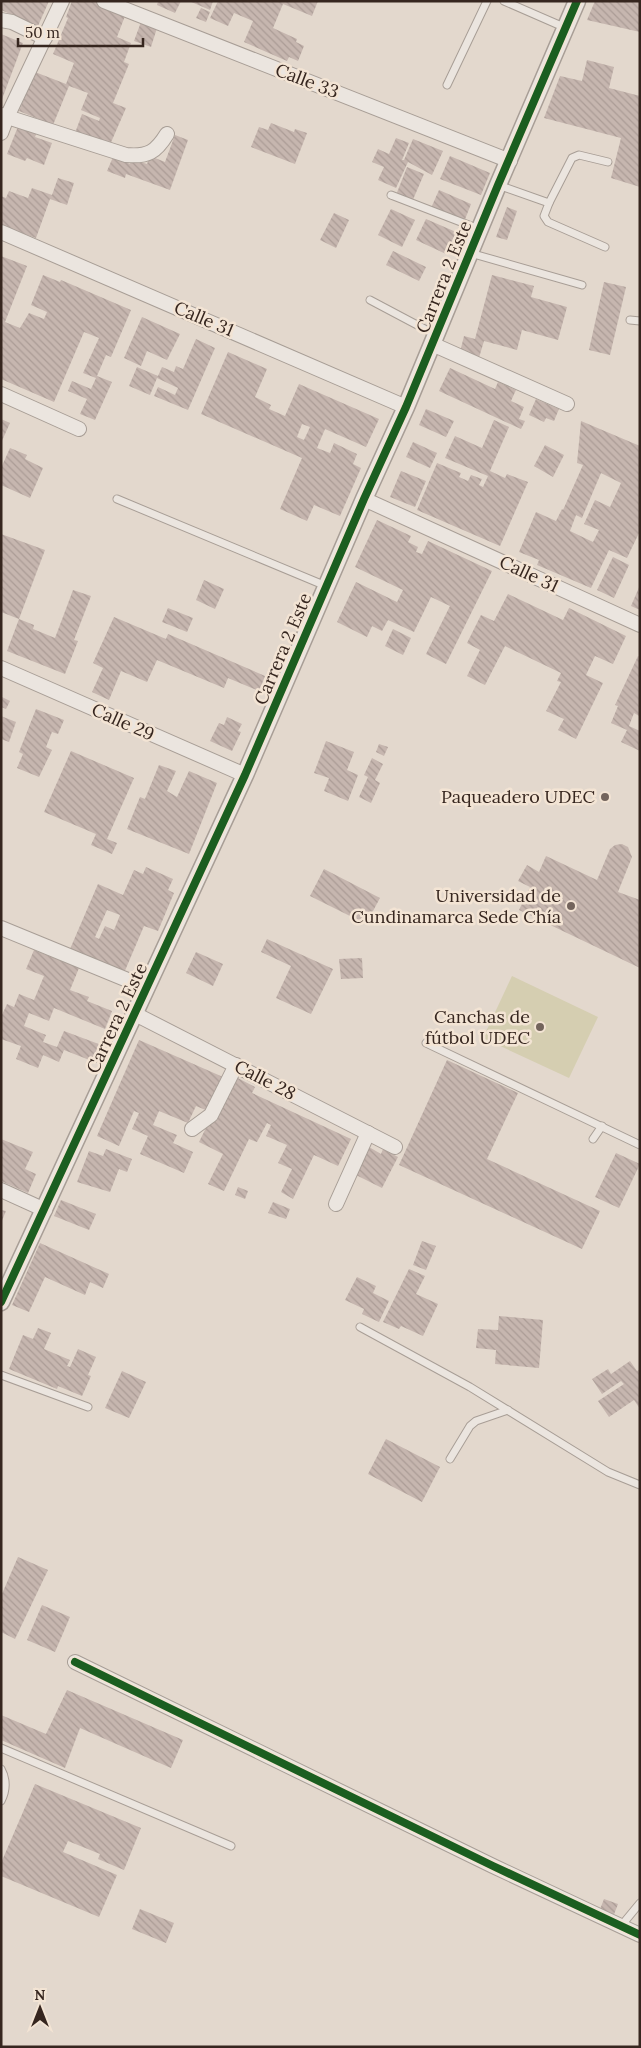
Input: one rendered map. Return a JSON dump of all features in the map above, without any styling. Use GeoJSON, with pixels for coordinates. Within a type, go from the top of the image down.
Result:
{"type":"FeatureCollection","features":[{"type":"Feature","properties":{"kind":"street"},"geometry":{"type":"LineString","coordinates":[[1,133],[4,116],[62,1]]}},
{"type":"Feature","properties":{"kind":"street","name":"Calle 33"},"geometry":{"type":"LineString","coordinates":[[104,1],[510,161]]}},
{"type":"Feature","properties":{"kind":"street","name":"Carrera 2 Este"},"geometry":{"type":"LineString","coordinates":[[1,1302],[136,1014],[245,775],[364,499],[406,407],[577,1]]}},
{"type":"Feature","properties":{"kind":"street"},"geometry":{"type":"LineString","coordinates":[[1,20],[12,22],[45,38]]}},
{"type":"Feature","properties":{"kind":"street"},"geometry":{"type":"LineString","coordinates":[[4,116],[126,155],[145,154],[153,151],[159,147],[168,134]]}},
{"type":"Feature","properties":{"kind":"street","name":"Calle 31"},"geometry":{"type":"LineString","coordinates":[[1,232],[406,407]]}},
{"type":"Feature","properties":{"kind":"street"},"geometry":{"type":"LineString","coordinates":[[434,340],[567,404]]}},
{"type":"Feature","properties":{"kind":"street"},"geometry":{"type":"LineString","coordinates":[[1,394],[79,429]]}},
{"type":"Feature","properties":{"kind":"street","name":"Calle 31"},"geometry":{"type":"LineString","coordinates":[[364,499],[640,625]]}},
{"type":"Feature","properties":{"kind":"street","name":"Calle 29"},"geometry":{"type":"LineString","coordinates":[[1,668],[245,775]]}},
{"type":"Feature","properties":{"kind":"street"},"geometry":{"type":"LineString","coordinates":[[1,928],[148,988]]}},
{"type":"Feature","properties":{"kind":"street","name":"Calle 28"},"geometry":{"type":"LineString","coordinates":[[136,1014],[395,1147]]}},
{"type":"Feature","properties":{"kind":"street"},"geometry":{"type":"LineString","coordinates":[[192,1129],[211,1114],[236,1065]]}},
{"type":"Feature","properties":{"kind":"street"},"geometry":{"type":"LineString","coordinates":[[336,1204],[368,1133]]}},
{"type":"Feature","properties":{"kind":"street"},"geometry":{"type":"LineString","coordinates":[[1,1190],[45,1210]]}},
{"type":"Feature","properties":{"kind":"street"},"geometry":{"type":"LineString","coordinates":[[75,1662],[493,1866],[640,1935]]}},
{"type":"Feature","properties":{"kind":"lane"},"geometry":{"type":"LineString","coordinates":[[447,86],[488,1]]}},
{"type":"Feature","properties":{"kind":"lane"},"geometry":{"type":"LineString","coordinates":[[504,1],[566,28]]}},
{"type":"Feature","properties":{"kind":"lane"},"geometry":{"type":"LineString","coordinates":[[605,247],[548,222],[544,216],[572,158],[579,155],[608,162]]}},
{"type":"Feature","properties":{"kind":"lane"},"geometry":{"type":"LineString","coordinates":[[498,185],[549,203]]}},
{"type":"Feature","properties":{"kind":"lane"},"geometry":{"type":"LineString","coordinates":[[390,195],[480,230]]}},
{"type":"Feature","properties":{"kind":"lane"},"geometry":{"type":"LineString","coordinates":[[470,253],[582,285]]}},
{"type":"Feature","properties":{"kind":"lane"},"geometry":{"type":"LineString","coordinates":[[370,300],[434,340]]}},
{"type":"Feature","properties":{"kind":"lane"},"geometry":{"type":"LineString","coordinates":[[630,320],[640,321]]}},
{"type":"Feature","properties":{"kind":"lane"},"geometry":{"type":"LineString","coordinates":[[117,499],[327,586]]}},
{"type":"Feature","properties":{"kind":"lane"},"geometry":{"type":"LineString","coordinates":[[426,1043],[640,1145]]}},
{"type":"Feature","properties":{"kind":"lane"},"geometry":{"type":"LineString","coordinates":[[593,1139],[602,1126]]}},
{"type":"Feature","properties":{"kind":"lane"},"geometry":{"type":"LineString","coordinates":[[360,1327],[470,1387],[608,1472],[640,1485]]}},
{"type":"Feature","properties":{"kind":"lane"},"geometry":{"type":"LineString","coordinates":[[1,1375],[88,1407]]}},
{"type":"Feature","properties":{"kind":"lane"},"geometry":{"type":"LineString","coordinates":[[450,1459],[470,1426],[476,1421],[508,1410]]}},
{"type":"Feature","properties":{"kind":"lane"},"geometry":{"type":"LineString","coordinates":[[1,1748],[232,1846]]}},
{"type":"Feature","properties":{"kind":"lane"},"geometry":{"type":"LineString","coordinates":[[1,1769],[5,1775],[5,1792],[1,1802]]}},
{"type":"Feature","properties":{"kind":"lane"},"geometry":{"type":"LineString","coordinates":[[621,1926],[640,1903]]}},
{"type":"Feature","properties":{"kind":"shaded area","name":"Canchas de fútbol UDEC"},"geometry":{"type":"Polygon","coordinates":[[[512,976],[598,1017],[569,1078],[483,1038],[512,976]]]}},
{"type":"Feature","properties":{"kind":"building"},"geometry":{"type":"Polygon","coordinates":[[[1,1],[49,1],[38,26],[1,10],[1,1]]]}},
{"type":"Feature","properties":{"kind":"building"},"geometry":{"type":"Polygon","coordinates":[[[72,1],[94,1],[125,16],[117,37],[131,43],[124,62],[129,64],[113,103],[126,108],[109,147],[75,133],[82,114],[99,121],[100,118],[81,110],[88,93],[69,86],[53,125],[19,111],[35,72],[66,84],[74,63],[53,54],[68,18],[66,17],[72,1]]]}},
{"type":"Feature","properties":{"kind":"building"},"geometry":{"type":"Polygon","coordinates":[[[158,1],[181,1],[175,13],[157,5],[158,1]]]}},
{"type":"Feature","properties":{"kind":"building"},"geometry":{"type":"Polygon","coordinates":[[[189,1],[213,1],[210,10],[189,1]]]}},
{"type":"Feature","properties":{"kind":"building"},"geometry":{"type":"Polygon","coordinates":[[[218,1],[318,1],[312,16],[283,4],[273,28],[297,39],[296,42],[304,46],[298,61],[289,57],[287,61],[244,42],[253,21],[234,13],[228,26],[210,18],[218,1]]]}},
{"type":"Feature","properties":{"kind":"building"},"geometry":{"type":"Polygon","coordinates":[[[595,1],[640,1],[640,32],[587,20],[595,1]]]}},
{"type":"Feature","properties":{"kind":"building"},"geometry":{"type":"Polygon","coordinates":[[[201,8],[210,12],[206,22],[196,18],[201,8]]]}},
{"type":"Feature","properties":{"kind":"building"},"geometry":{"type":"Polygon","coordinates":[[[141,22],[157,28],[151,47],[134,41],[141,22]]]}},
{"type":"Feature","properties":{"kind":"building"},"geometry":{"type":"Polygon","coordinates":[[[1,34],[23,43],[1,102],[1,34]]]}},
{"type":"Feature","properties":{"kind":"building"},"geometry":{"type":"Polygon","coordinates":[[[587,60],[614,67],[609,88],[640,96],[640,187],[611,178],[621,138],[544,118],[560,76],[582,81],[587,60]]]}},
{"type":"Feature","properties":{"kind":"building"},"geometry":{"type":"Polygon","coordinates":[[[271,123],[294,132],[295,129],[307,133],[295,164],[251,147],[259,127],[268,130],[271,123]]]}},
{"type":"Feature","properties":{"kind":"building"},"geometry":{"type":"Polygon","coordinates":[[[19,124],[37,132],[35,137],[52,143],[44,165],[27,158],[25,161],[7,154],[19,124]]]}},
{"type":"Feature","properties":{"kind":"building"},"geometry":{"type":"Polygon","coordinates":[[[175,135],[188,140],[170,190],[126,174],[125,178],[107,171],[113,157],[130,164],[132,159],[147,164],[150,156],[165,162],[175,135]]]}},
{"type":"Feature","properties":{"kind":"building"},"geometry":{"type":"Polygon","coordinates":[[[396,138],[409,143],[402,160],[404,160],[413,139],[443,151],[432,175],[408,162],[396,188],[378,180],[384,167],[372,162],[378,149],[389,154],[396,138]]]}},
{"type":"Feature","properties":{"kind":"building"},"geometry":{"type":"Polygon","coordinates":[[[450,156],[490,173],[481,195],[440,179],[450,156]]]}},
{"type":"Feature","properties":{"kind":"building"},"geometry":{"type":"Polygon","coordinates":[[[407,167],[424,174],[412,202],[396,195],[407,167]]]}},
{"type":"Feature","properties":{"kind":"building"},"geometry":{"type":"Polygon","coordinates":[[[58,178],[74,183],[67,205],[50,199],[36,238],[1,226],[1,196],[6,198],[9,191],[28,198],[32,188],[52,195],[58,178]]]}},
{"type":"Feature","properties":{"kind":"building"},"geometry":{"type":"Polygon","coordinates":[[[439,190],[471,204],[464,222],[431,208],[439,190]]]}},
{"type":"Feature","properties":{"kind":"building"},"geometry":{"type":"Polygon","coordinates":[[[507,207],[517,211],[507,240],[496,237],[507,207]]]}},
{"type":"Feature","properties":{"kind":"building"},"geometry":{"type":"Polygon","coordinates":[[[391,209],[415,220],[402,247],[378,235],[391,209]]]}},
{"type":"Feature","properties":{"kind":"building"},"geometry":{"type":"Polygon","coordinates":[[[334,213],[349,220],[336,248],[320,240],[334,213]]]}},
{"type":"Feature","properties":{"kind":"building"},"geometry":{"type":"Polygon","coordinates":[[[426,219],[456,232],[446,254],[416,240],[426,219]]]}},
{"type":"Feature","properties":{"kind":"building"},"geometry":{"type":"Polygon","coordinates":[[[393,251],[426,267],[419,281],[386,265],[393,251]]]}},
{"type":"Feature","properties":{"kind":"building"},"geometry":{"type":"Polygon","coordinates":[[[1,256],[27,266],[5,322],[20,328],[29,313],[44,319],[47,312],[31,305],[43,275],[60,282],[61,280],[131,310],[111,357],[106,355],[97,376],[112,382],[95,420],[80,414],[87,399],[68,391],[72,381],[91,389],[96,378],[83,373],[99,338],[84,332],[54,402],[1,379],[1,256]]]}},
{"type":"Feature","properties":{"kind":"building"},"geometry":{"type":"Polygon","coordinates":[[[492,275],[534,286],[531,297],[567,307],[558,340],[522,330],[517,350],[484,341],[478,361],[459,356],[464,336],[475,339],[492,275]]]}},
{"type":"Feature","properties":{"kind":"building"},"geometry":{"type":"Polygon","coordinates":[[[604,282],[626,287],[610,355],[589,350],[604,282]]]}},
{"type":"Feature","properties":{"kind":"building"},"geometry":{"type":"Polygon","coordinates":[[[142,317],[180,334],[167,360],[147,351],[141,366],[124,358],[142,317]]]}},
{"type":"Feature","properties":{"kind":"building"},"geometry":{"type":"Polygon","coordinates":[[[196,339],[215,348],[188,410],[154,396],[158,387],[175,395],[178,388],[157,378],[150,395],[129,386],[137,367],[158,376],[162,367],[174,372],[176,366],[183,369],[196,339]]]}},
{"type":"Feature","properties":{"kind":"building"},"geometry":{"type":"Polygon","coordinates":[[[228,352],[267,369],[255,397],[271,405],[269,409],[285,416],[299,384],[379,419],[366,447],[325,429],[317,448],[330,453],[334,443],[357,454],[353,464],[361,468],[340,516],[314,505],[307,521],[280,509],[302,458],[201,414],[228,352]],[[302,424],[297,437],[304,440],[310,427],[302,424]]]}},
{"type":"Feature","properties":{"kind":"building"},"geometry":{"type":"Polygon","coordinates":[[[450,368],[495,389],[498,382],[516,390],[511,401],[524,407],[519,419],[525,421],[521,429],[439,391],[450,368]]]}},
{"type":"Feature","properties":{"kind":"building"},"geometry":{"type":"Polygon","coordinates":[[[536,399],[559,409],[554,421],[546,418],[544,422],[529,415],[536,399]]]}},
{"type":"Feature","properties":{"kind":"building"},"geometry":{"type":"Polygon","coordinates":[[[426,409],[454,421],[446,437],[419,425],[426,409]]]}},
{"type":"Feature","properties":{"kind":"building"},"geometry":{"type":"Polygon","coordinates":[[[1,419],[10,423],[1,443],[1,419]]]}},
{"type":"Feature","properties":{"kind":"building"},"geometry":{"type":"Polygon","coordinates":[[[494,420],[509,427],[490,471],[505,478],[507,474],[528,482],[500,546],[417,510],[437,463],[461,473],[459,477],[468,481],[471,475],[482,479],[479,485],[483,487],[488,476],[445,458],[455,436],[482,448],[494,420]]]}},
{"type":"Feature","properties":{"kind":"building"},"geometry":{"type":"Polygon","coordinates":[[[581,421],[640,446],[640,531],[627,558],[609,550],[591,588],[537,565],[539,560],[519,552],[536,512],[556,521],[563,510],[583,465],[577,463],[581,421]],[[601,473],[582,518],[576,515],[570,531],[593,542],[599,530],[584,524],[595,500],[610,507],[621,483],[601,473]]]}},
{"type":"Feature","properties":{"kind":"building"},"geometry":{"type":"Polygon","coordinates":[[[413,442],[437,453],[430,468],[406,457],[413,442]]]}},
{"type":"Feature","properties":{"kind":"building"},"geometry":{"type":"Polygon","coordinates":[[[545,445],[564,455],[553,477],[534,466],[545,445]]]}},
{"type":"Feature","properties":{"kind":"building"},"geometry":{"type":"Polygon","coordinates":[[[10,448],[27,455],[25,459],[43,468],[30,498],[1,485],[1,468],[10,448]]]}},
{"type":"Feature","properties":{"kind":"building"},"geometry":{"type":"Polygon","coordinates":[[[401,471],[426,481],[415,507],[390,497],[401,471]]]}},
{"type":"Feature","properties":{"kind":"building"},"geometry":{"type":"Polygon","coordinates":[[[377,520],[411,536],[408,542],[418,547],[416,552],[422,554],[428,541],[492,571],[446,664],[426,654],[450,606],[431,597],[414,632],[388,620],[382,631],[372,626],[367,637],[337,622],[356,582],[397,602],[403,590],[355,567],[377,520]]]}},
{"type":"Feature","properties":{"kind":"building"},"geometry":{"type":"Polygon","coordinates":[[[1,534],[45,550],[19,619],[1,612],[1,534]]]}},
{"type":"Feature","properties":{"kind":"building"},"geometry":{"type":"Polygon","coordinates":[[[613,557],[629,565],[614,598],[597,590],[613,557]]]}},
{"type":"Feature","properties":{"kind":"building"},"geometry":{"type":"Polygon","coordinates":[[[204,580],[224,589],[215,609],[196,600],[204,580]]]}},
{"type":"Feature","properties":{"kind":"building"},"geometry":{"type":"Polygon","coordinates":[[[640,585],[640,610],[631,606],[640,585]]]}},
{"type":"Feature","properties":{"kind":"building"},"geometry":{"type":"Polygon","coordinates":[[[73,590],[91,596],[74,640],[78,641],[65,674],[7,651],[19,619],[34,625],[33,629],[55,638],[73,590]]]}},
{"type":"Feature","properties":{"kind":"building"},"geometry":{"type":"Polygon","coordinates":[[[508,594],[563,620],[569,608],[626,636],[613,664],[595,656],[586,675],[603,683],[576,739],[558,730],[564,719],[546,711],[561,682],[557,681],[561,673],[505,646],[485,685],[467,676],[480,650],[467,643],[481,615],[494,621],[508,594]]]}},
{"type":"Feature","properties":{"kind":"building"},"geometry":{"type":"Polygon","coordinates":[[[168,608],[193,618],[187,632],[162,622],[168,608]]]}},
{"type":"Feature","properties":{"kind":"building"},"geometry":{"type":"Polygon","coordinates":[[[114,617],[166,639],[168,634],[265,676],[259,691],[228,678],[224,688],[157,660],[147,682],[121,671],[109,700],[92,692],[103,668],[93,663],[114,617]]]}},
{"type":"Feature","properties":{"kind":"building"},"geometry":{"type":"Polygon","coordinates":[[[393,629],[411,638],[403,655],[385,646],[393,629]]]}},
{"type":"Feature","properties":{"kind":"building"},"geometry":{"type":"Polygon","coordinates":[[[638,656],[640,657],[640,715],[634,713],[629,726],[640,731],[640,751],[621,742],[627,730],[611,723],[618,706],[615,705],[638,656]]]}},
{"type":"Feature","properties":{"kind":"building"},"geometry":{"type":"Polygon","coordinates":[[[2,697],[10,701],[6,709],[1,707],[2,697]]]}},
{"type":"Feature","properties":{"kind":"building"},"geometry":{"type":"Polygon","coordinates":[[[36,709],[64,720],[58,734],[52,732],[46,747],[52,750],[39,777],[17,768],[23,754],[19,752],[36,709]]]}},
{"type":"Feature","properties":{"kind":"building"},"geometry":{"type":"Polygon","coordinates":[[[1,716],[16,722],[9,742],[1,739],[1,716]]]}},
{"type":"Feature","properties":{"kind":"building"},"geometry":{"type":"Polygon","coordinates":[[[227,717],[242,724],[238,731],[241,732],[232,751],[210,741],[219,723],[224,725],[227,717]]]}},
{"type":"Feature","properties":{"kind":"building"},"geometry":{"type":"Polygon","coordinates":[[[326,741],[354,752],[347,770],[358,775],[348,801],[324,791],[329,778],[314,773],[326,741]]]}},
{"type":"Feature","properties":{"kind":"building"},"geometry":{"type":"Polygon","coordinates":[[[379,744],[388,747],[384,756],[376,752],[379,744]]]}},
{"type":"Feature","properties":{"kind":"building"},"geometry":{"type":"Polygon","coordinates":[[[71,751],[134,778],[107,839],[117,843],[112,854],[91,845],[96,834],[44,812],[71,751]]]}},
{"type":"Feature","properties":{"kind":"building"},"geometry":{"type":"Polygon","coordinates":[[[372,758],[383,764],[375,780],[380,783],[371,803],[359,797],[368,777],[364,775],[372,758]]]}},
{"type":"Feature","properties":{"kind":"building"},"geometry":{"type":"Polygon","coordinates":[[[159,765],[176,771],[167,791],[177,797],[189,771],[217,783],[189,854],[127,829],[140,797],[145,799],[159,765]]]}},
{"type":"Feature","properties":{"kind":"building"},"geometry":{"type":"Polygon","coordinates":[[[622,844],[628,847],[632,857],[618,892],[640,900],[640,968],[519,910],[530,887],[518,881],[527,865],[539,872],[546,856],[597,880],[610,849],[615,845],[622,844]]]}},
{"type":"Feature","properties":{"kind":"building"},"geometry":{"type":"Polygon","coordinates":[[[146,867],[173,879],[168,890],[174,893],[158,931],[144,926],[124,973],[70,949],[98,884],[123,895],[134,870],[143,874],[146,867]],[[107,910],[95,937],[99,939],[105,926],[114,930],[120,915],[107,910]]]}},
{"type":"Feature","properties":{"kind":"building"},"geometry":{"type":"Polygon","coordinates":[[[324,869],[380,898],[366,924],[310,896],[324,869]]]}},
{"type":"Feature","properties":{"kind":"building"},"geometry":{"type":"Polygon","coordinates":[[[267,939],[333,969],[311,1014],[276,998],[291,966],[261,952],[267,939]]]}},
{"type":"Feature","properties":{"kind":"building"},"geometry":{"type":"Polygon","coordinates":[[[34,950],[79,968],[70,990],[89,997],[87,1001],[112,1011],[105,1029],[54,1008],[49,1021],[29,1013],[24,1026],[46,1035],[43,1042],[57,1047],[64,1031],[104,1046],[97,1063],[64,1050],[59,1062],[43,1055],[38,1068],[16,1059],[21,1046],[1,1039],[1,1017],[7,1004],[14,1007],[19,994],[34,1000],[44,976],[26,969],[34,950]]]}},
{"type":"Feature","properties":{"kind":"building"},"geometry":{"type":"Polygon","coordinates":[[[196,952],[223,964],[213,986],[186,973],[196,952]]]}},
{"type":"Feature","properties":{"kind":"building"},"geometry":{"type":"Polygon","coordinates":[[[362,958],[363,978],[341,979],[339,959],[362,958]]]}},
{"type":"Feature","properties":{"kind":"building"},"geometry":{"type":"Polygon","coordinates":[[[139,1040],[223,1077],[208,1111],[196,1106],[188,1123],[159,1111],[153,1125],[177,1135],[173,1143],[193,1152],[184,1173],[140,1154],[148,1136],[132,1129],[139,1113],[134,1111],[119,1146],[97,1136],[139,1040]]]}},
{"type":"Feature","properties":{"kind":"building"},"geometry":{"type":"Polygon","coordinates":[[[447,1060],[518,1093],[487,1159],[600,1211],[582,1249],[399,1165],[447,1060]]]}},
{"type":"Feature","properties":{"kind":"building"},"geometry":{"type":"Polygon","coordinates":[[[232,1075],[255,1087],[252,1093],[351,1139],[338,1166],[314,1155],[293,1199],[281,1192],[292,1169],[278,1163],[287,1145],[266,1136],[271,1125],[267,1123],[257,1142],[249,1139],[224,1191],[208,1184],[223,1154],[199,1142],[232,1075]]]}},
{"type":"Feature","properties":{"kind":"building"},"geometry":{"type":"Polygon","coordinates":[[[1,1139],[33,1152],[25,1169],[36,1174],[28,1193],[1,1181],[1,1139]]]}},
{"type":"Feature","properties":{"kind":"building"},"geometry":{"type":"Polygon","coordinates":[[[369,1147],[381,1154],[383,1149],[398,1157],[382,1188],[354,1174],[369,1147]]]}},
{"type":"Feature","properties":{"kind":"building"},"geometry":{"type":"Polygon","coordinates":[[[106,1149],[132,1159],[127,1172],[119,1169],[110,1192],[77,1182],[89,1151],[103,1156],[106,1149]]]}},
{"type":"Feature","properties":{"kind":"building"},"geometry":{"type":"Polygon","coordinates":[[[616,1153],[640,1164],[619,1208],[595,1197],[616,1153]]]}},
{"type":"Feature","properties":{"kind":"building"},"geometry":{"type":"Polygon","coordinates":[[[238,1187],[248,1191],[245,1199],[235,1195],[238,1187]]]}},
{"type":"Feature","properties":{"kind":"building"},"geometry":{"type":"Polygon","coordinates":[[[61,1200],[96,1214],[89,1230],[54,1216],[61,1200]]]}},
{"type":"Feature","properties":{"kind":"building"},"geometry":{"type":"Polygon","coordinates":[[[273,1202],[290,1209],[286,1219],[268,1213],[273,1202]]]}},
{"type":"Feature","properties":{"kind":"building"},"geometry":{"type":"Polygon","coordinates":[[[1,1210],[6,1211],[1,1223],[1,1210]]]}},
{"type":"Feature","properties":{"kind":"building"},"geometry":{"type":"Polygon","coordinates":[[[422,1241],[436,1246],[426,1270],[413,1265],[422,1241]]]}},
{"type":"Feature","properties":{"kind":"building"},"geometry":{"type":"Polygon","coordinates":[[[40,1243],[109,1274],[103,1288],[90,1282],[85,1295],[45,1277],[29,1312],[12,1305],[40,1243]]]}},
{"type":"Feature","properties":{"kind":"building"},"geometry":{"type":"Polygon","coordinates":[[[409,1269],[425,1276],[416,1294],[438,1304],[423,1336],[401,1326],[399,1329],[383,1322],[409,1269]]]}},
{"type":"Feature","properties":{"kind":"building"},"geometry":{"type":"Polygon","coordinates":[[[357,1277],[376,1286],[373,1293],[389,1301],[379,1322],[362,1314],[364,1309],[345,1300],[357,1277]]]}},
{"type":"Feature","properties":{"kind":"building"},"geometry":{"type":"Polygon","coordinates":[[[499,1316],[543,1320],[539,1368],[495,1364],[496,1350],[476,1348],[478,1329],[498,1330],[499,1316]]]}},
{"type":"Feature","properties":{"kind":"building"},"geometry":{"type":"Polygon","coordinates":[[[38,1328],[51,1333],[44,1349],[70,1360],[67,1366],[70,1367],[78,1349],[96,1357],[88,1375],[91,1376],[82,1396],[58,1386],[57,1389],[9,1369],[23,1335],[33,1339],[38,1328]]]}},
{"type":"Feature","properties":{"kind":"building"},"geometry":{"type":"Polygon","coordinates":[[[630,1361],[637,1371],[640,1369],[640,1409],[634,1400],[609,1417],[598,1401],[624,1384],[621,1381],[602,1394],[592,1379],[608,1369],[611,1374],[630,1361]]]}},
{"type":"Feature","properties":{"kind":"building"},"geometry":{"type":"Polygon","coordinates":[[[122,1371],[146,1382],[129,1418],[105,1408],[122,1371]]]}},
{"type":"Feature","properties":{"kind":"building"},"geometry":{"type":"Polygon","coordinates":[[[386,1439],[440,1467],[422,1502],[368,1474],[386,1439]]]}},
{"type":"Feature","properties":{"kind":"building"},"geometry":{"type":"Polygon","coordinates":[[[18,1557],[48,1570],[15,1639],[1,1632],[1,1596],[18,1557]]]}},
{"type":"Feature","properties":{"kind":"building"},"geometry":{"type":"Polygon","coordinates":[[[42,1605],[70,1617],[55,1652],[27,1640],[42,1605]]]}},
{"type":"Feature","properties":{"kind":"building"},"geometry":{"type":"Polygon","coordinates":[[[67,1690],[183,1740],[171,1768],[80,1728],[65,1768],[1,1740],[1,1715],[46,1734],[67,1690]]]}},
{"type":"Feature","properties":{"kind":"building"},"geometry":{"type":"Polygon","coordinates":[[[35,1784],[141,1828],[124,1870],[98,1859],[100,1854],[68,1841],[63,1852],[117,1875],[99,1917],[1,1876],[1,1863],[35,1784]]]}},
{"type":"Feature","properties":{"kind":"building"},"geometry":{"type":"Polygon","coordinates":[[[604,1899],[618,1904],[613,1917],[599,1912],[604,1899]]]}},
{"type":"Feature","properties":{"kind":"building"},"geometry":{"type":"Polygon","coordinates":[[[140,1909],[174,1923],[166,1943],[132,1929],[140,1909]]]}},
{"type":"Feature","properties":{"kind":"cycle path"},"geometry":{"type":"LineString","coordinates":[[1,1302],[245,775],[364,499],[406,407],[577,1]]}},
{"type":"Feature","properties":{"kind":"cycle path"},"geometry":{"type":"LineString","coordinates":[[75,1662],[493,1866],[640,1935]]}},
{"type":"Feature","properties":{"kind":"place","name":"Paqueadero UDEC"},"geometry":{"type":"Point","coordinates":[605,797]}},
{"type":"Feature","properties":{"kind":"place","name":"Universidad de Cundinamarca Sede Chía"},"geometry":{"type":"Point","coordinates":[571,906]}},
{"type":"Feature","properties":{"kind":"place","name":"Canchas de fútbol UDEC"},"geometry":{"type":"Point","coordinates":[540,1027]}}]}
